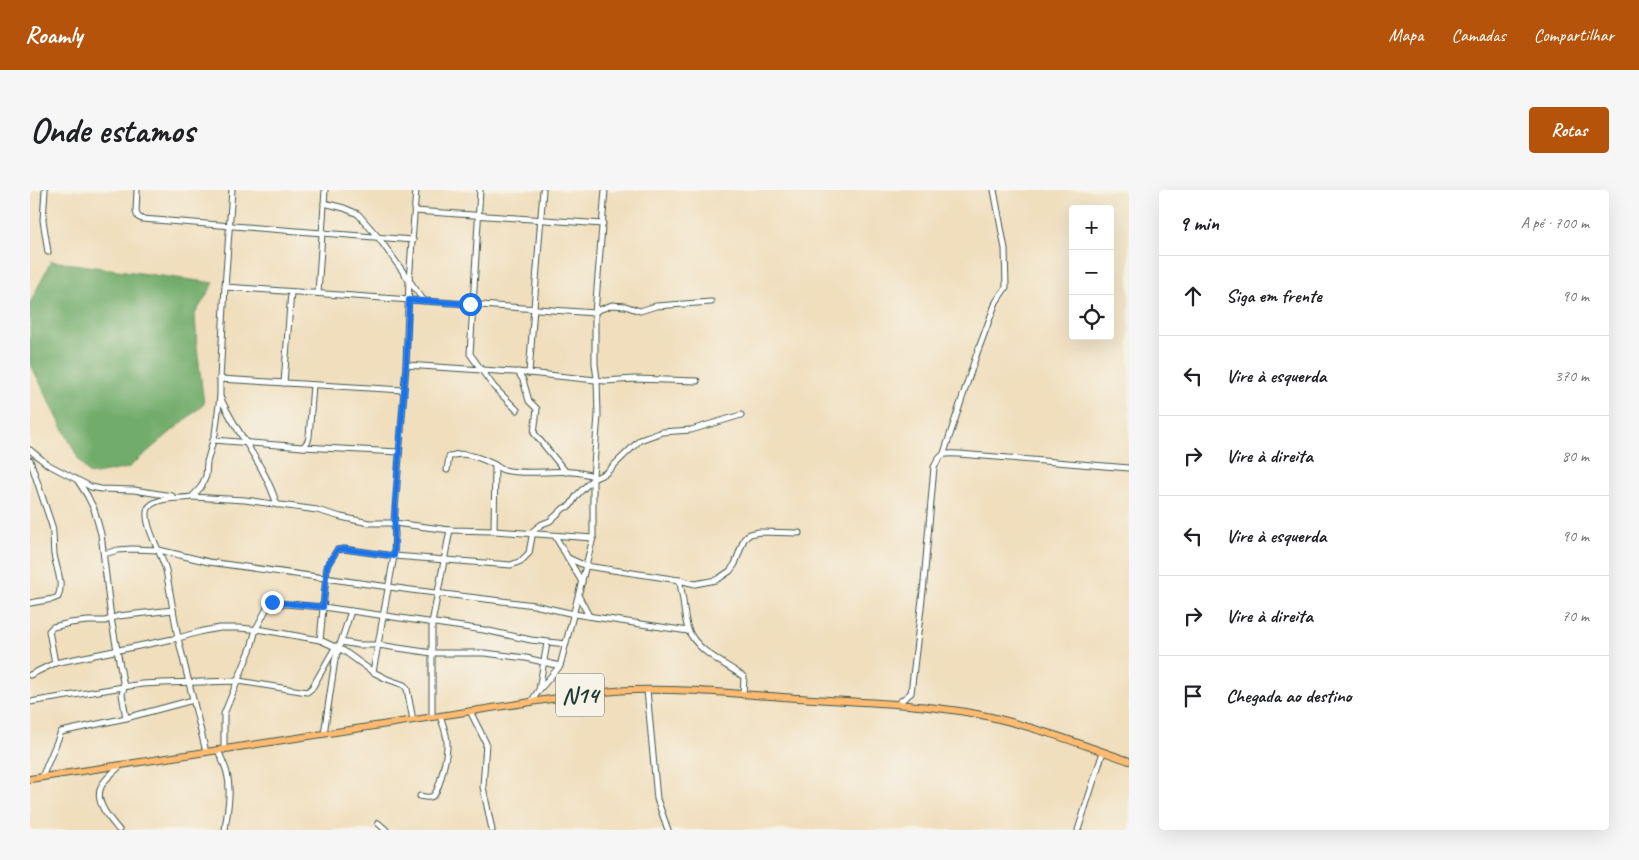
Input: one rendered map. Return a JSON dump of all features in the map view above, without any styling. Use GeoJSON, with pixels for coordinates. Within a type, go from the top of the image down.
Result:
{"type":"FeatureCollection","features":[{"type":"Feature","properties":{"kind":"main road","name":"N14"},"geometry":{"type":"LineString","coordinates":[[30,779],[530,702],[601,692],[646,690],[897,704],[952,710],[1033,728],[1129,761]]}},
{"type":"Feature","properties":{"kind":"street"},"geometry":{"type":"LineString","coordinates":[[45,190],[43,220],[48,252]]}},
{"type":"Feature","properties":{"kind":"street"},"geometry":{"type":"LineString","coordinates":[[137,190],[136,212],[138,217],[413,240]]}},
{"type":"Feature","properties":{"kind":"street"},"geometry":{"type":"LineString","coordinates":[[192,497],[201,487],[206,476],[220,397],[232,190]]}},
{"type":"Feature","properties":{"kind":"street"},"geometry":{"type":"LineString","coordinates":[[318,293],[324,190]]}},
{"type":"Feature","properties":{"kind":"street"},"geometry":{"type":"LineString","coordinates":[[373,672],[394,556],[396,534],[394,523],[406,365],[409,280],[416,190]]}},
{"type":"Feature","properties":{"kind":"street"},"geometry":{"type":"LineString","coordinates":[[480,190],[470,354],[494,387],[517,410]]}},
{"type":"Feature","properties":{"kind":"street"},"geometry":{"type":"LineString","coordinates":[[529,373],[543,190]]}},
{"type":"Feature","properties":{"kind":"street"},"geometry":{"type":"LineString","coordinates":[[530,702],[560,666],[593,538],[593,477],[597,431],[598,379],[595,364],[596,312],[605,190]]}},
{"type":"Feature","properties":{"kind":"street"},"geometry":{"type":"LineString","coordinates":[[944,454],[996,302],[1006,287],[1006,249],[994,190]]}},
{"type":"Feature","properties":{"kind":"street"},"geometry":{"type":"LineString","coordinates":[[324,201],[358,214],[378,237],[424,301]]}},
{"type":"Feature","properties":{"kind":"street"},"geometry":{"type":"LineString","coordinates":[[415,211],[603,224]]}},
{"type":"Feature","properties":{"kind":"street"},"geometry":{"type":"LineString","coordinates":[[225,287],[596,312],[612,305],[625,306],[640,311],[656,306],[711,302]]}},
{"type":"Feature","properties":{"kind":"street"},"geometry":{"type":"LineString","coordinates":[[284,383],[291,292]]}},
{"type":"Feature","properties":{"kind":"street"},"geometry":{"type":"LineString","coordinates":[[406,365],[518,372],[605,381],[635,379],[697,382]]}},
{"type":"Feature","properties":{"kind":"street"},"geometry":{"type":"LineString","coordinates":[[518,372],[523,380],[529,401],[537,409],[534,433],[566,472]]}},
{"type":"Feature","properties":{"kind":"street"},"geometry":{"type":"LineString","coordinates":[[220,379],[403,390]]}},
{"type":"Feature","properties":{"kind":"street"},"geometry":{"type":"LineString","coordinates":[[302,447],[306,445],[309,437],[313,385]]}},
{"type":"Feature","properties":{"kind":"street"},"geometry":{"type":"LineString","coordinates":[[220,397],[271,485],[277,504]]}},
{"type":"Feature","properties":{"kind":"street"},"geometry":{"type":"LineString","coordinates":[[320,640],[327,566],[337,550],[344,549],[394,556],[512,566],[522,561],[529,553],[532,531],[550,521],[564,508],[570,506],[593,477],[606,473],[640,440],[662,432],[691,430],[742,415]]}},
{"type":"Feature","properties":{"kind":"street"},"geometry":{"type":"LineString","coordinates":[[213,440],[246,444],[399,452]]}},
{"type":"Feature","properties":{"kind":"street"},"geometry":{"type":"LineString","coordinates":[[30,450],[47,464],[78,481],[101,489],[134,490],[178,497],[245,500],[277,504],[317,510],[369,523],[394,523],[450,530],[593,538]]}},
{"type":"Feature","properties":{"kind":"street"},"geometry":{"type":"LineString","coordinates":[[447,470],[449,457],[454,454],[464,454],[502,469],[518,472],[566,472],[587,474],[593,477]]}},
{"type":"Feature","properties":{"kind":"street"},"geometry":{"type":"LineString","coordinates":[[897,704],[911,693],[924,582],[934,467],[939,457],[944,454],[1129,468]]}},
{"type":"Feature","properties":{"kind":"street"},"geometry":{"type":"LineString","coordinates":[[30,460],[52,526],[54,553],[60,584],[58,597],[30,603]]}},
{"type":"Feature","properties":{"kind":"street"},"geometry":{"type":"LineString","coordinates":[[494,531],[495,465]]}},
{"type":"Feature","properties":{"kind":"street"},"geometry":{"type":"LineString","coordinates":[[78,481],[98,519],[116,652],[124,687],[122,694],[126,718]]}},
{"type":"Feature","properties":{"kind":"street"},"geometry":{"type":"LineString","coordinates":[[178,497],[154,502],[148,507],[146,513],[166,570],[178,638],[206,752]]}},
{"type":"Feature","properties":{"kind":"street"},"geometry":{"type":"LineString","coordinates":[[432,717],[432,623],[450,530]]}},
{"type":"Feature","properties":{"kind":"street"},"geometry":{"type":"LineString","coordinates":[[568,558],[586,566],[695,584],[721,577],[730,572],[744,539],[750,534],[759,532],[800,533]]}},
{"type":"Feature","properties":{"kind":"street"},"geometry":{"type":"LineString","coordinates":[[555,536],[582,582]]}},
{"type":"Feature","properties":{"kind":"street"},"geometry":{"type":"LineString","coordinates":[[104,554],[118,550],[159,550],[209,562],[534,605],[574,614],[688,631]]}},
{"type":"Feature","properties":{"kind":"street"},"geometry":{"type":"LineString","coordinates":[[679,580],[683,590],[688,631],[706,652],[744,677],[743,695]]}},
{"type":"Feature","properties":{"kind":"street"},"geometry":{"type":"LineString","coordinates":[[579,596],[589,616]]}},
{"type":"Feature","properties":{"kind":"street"},"geometry":{"type":"LineString","coordinates":[[224,830],[229,800],[227,773],[221,750],[224,714],[239,680],[256,629],[272,602],[323,607],[484,630],[547,643],[566,644]]}},
{"type":"Feature","properties":{"kind":"street"},"geometry":{"type":"LineString","coordinates":[[56,664],[48,631],[50,628],[70,623],[105,621],[118,616],[173,610]]}},
{"type":"Feature","properties":{"kind":"street"},"geometry":{"type":"LineString","coordinates":[[324,734],[338,645],[351,611]]}},
{"type":"Feature","properties":{"kind":"street"},"geometry":{"type":"LineString","coordinates":[[30,675],[56,664],[220,628],[256,629],[309,637],[338,645],[378,645],[432,653],[484,653],[560,666]]}},
{"type":"Feature","properties":{"kind":"street"},"geometry":{"type":"LineString","coordinates":[[539,690],[547,643]]}},
{"type":"Feature","properties":{"kind":"street"},"geometry":{"type":"LineString","coordinates":[[338,645],[373,672],[404,685],[407,689],[414,720]]}},
{"type":"Feature","properties":{"kind":"street"},"geometry":{"type":"LineString","coordinates":[[30,702],[142,684],[239,680],[307,692],[312,688],[338,645]]}},
{"type":"Feature","properties":{"kind":"street"},"geometry":{"type":"LineString","coordinates":[[646,690],[657,799],[668,830]]}},
{"type":"Feature","properties":{"kind":"street"},"geometry":{"type":"LineString","coordinates":[[42,777],[61,732],[126,718],[193,700]]}},
{"type":"Feature","properties":{"kind":"street"},"geometry":{"type":"LineString","coordinates":[[470,711],[486,743],[483,787],[492,830]]}},
{"type":"Feature","properties":{"kind":"street"},"geometry":{"type":"LineString","coordinates":[[420,796],[429,797],[434,795],[446,762],[448,745],[440,716]]}},
{"type":"Feature","properties":{"kind":"street"},"geometry":{"type":"LineString","coordinates":[[1078,830],[1103,752]]}},
{"type":"Feature","properties":{"kind":"street"},"geometry":{"type":"LineString","coordinates":[[119,830],[106,815],[99,795],[100,786],[120,766]]}},
{"type":"Feature","properties":{"kind":"street"},"geometry":{"type":"LineString","coordinates":[[378,823],[386,830]]}},
{"type":"Feature","properties":{"kind":"green space"},"geometry":{"type":"Polygon","coordinates":[[[51,261],[214,283],[195,314],[204,404],[128,468],[90,475],[80,462],[30,363],[30,303],[51,261]]]}},
{"type":"Feature","properties":{"kind":"route"},"geometry":{"type":"LineString","coordinates":[[272,602],[323,607],[327,566],[337,550],[344,549],[394,556],[396,534],[394,523],[409,300],[470,304]]}}]}
